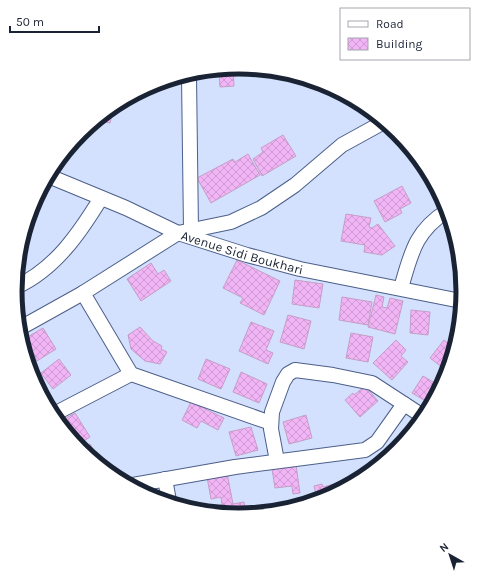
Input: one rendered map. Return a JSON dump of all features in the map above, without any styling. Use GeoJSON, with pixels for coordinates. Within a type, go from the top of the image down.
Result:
{"type":"FeatureCollection","features":[{"type":"Feature","properties":{"kind":"street"},"geometry":{"type":"LineString","coordinates":[[185,231],[189,81]]}},
{"type":"Feature","properties":{"kind":"street"},"geometry":{"type":"LineString","coordinates":[[54,178],[185,231],[231,222],[261,208],[295,185],[342,145],[378,125]]}},
{"type":"Feature","properties":{"kind":"street"},"geometry":{"type":"LineString","coordinates":[[22,284],[30,280],[62,253],[78,234],[100,198]]}},
{"type":"Feature","properties":{"kind":"street"},"geometry":{"type":"LineString","coordinates":[[401,288],[414,244],[430,224],[442,215]]}},
{"type":"Feature","properties":{"kind":"street","name":"Avenue Sidi Boukhari"},"geometry":{"type":"LineString","coordinates":[[25,325],[83,293],[185,231],[272,262],[456,300]]}},
{"type":"Feature","properties":{"kind":"street"},"geometry":{"type":"LineString","coordinates":[[83,293],[131,374],[271,423]]}},
{"type":"Feature","properties":{"kind":"street"},"geometry":{"type":"LineString","coordinates":[[277,461],[271,423],[274,406],[283,382],[288,374],[296,370],[369,382],[418,413]]}},
{"type":"Feature","properties":{"kind":"street"},"geometry":{"type":"LineString","coordinates":[[59,412],[131,374]]}},
{"type":"Feature","properties":{"kind":"street"},"geometry":{"type":"LineString","coordinates":[[139,484],[277,461],[369,448],[380,438],[404,404]]}},
{"type":"Feature","properties":{"kind":"street"},"geometry":{"type":"LineString","coordinates":[[165,480],[168,497]]}},
{"type":"Feature","properties":{"kind":"building"},"geometry":{"type":"Polygon","coordinates":[[[233,74],[234,86],[220,87],[219,75],[233,74]]]}},
{"type":"Feature","properties":{"kind":"building"},"geometry":{"type":"Polygon","coordinates":[[[112,115],[110,123],[104,122],[112,115]]]}},
{"type":"Feature","properties":{"kind":"building"},"geometry":{"type":"Polygon","coordinates":[[[283,135],[296,156],[262,176],[253,159],[263,152],[261,148],[283,135]]]}},
{"type":"Feature","properties":{"kind":"building"},"geometry":{"type":"Polygon","coordinates":[[[248,154],[260,175],[211,203],[197,178],[233,159],[235,162],[248,154]]]}},
{"type":"Feature","properties":{"kind":"building"},"geometry":{"type":"Polygon","coordinates":[[[402,186],[411,203],[400,209],[402,213],[385,222],[374,201],[402,186]]]}},
{"type":"Feature","properties":{"kind":"building"},"geometry":{"type":"Polygon","coordinates":[[[346,214],[371,218],[369,227],[372,228],[378,224],[395,246],[382,255],[364,252],[365,245],[341,241],[346,214]]]}},
{"type":"Feature","properties":{"kind":"building"},"geometry":{"type":"Polygon","coordinates":[[[237,260],[280,281],[264,315],[240,303],[243,298],[223,288],[237,260]]]}},
{"type":"Feature","properties":{"kind":"building"},"geometry":{"type":"Polygon","coordinates":[[[151,263],[158,274],[164,270],[171,281],[141,301],[127,279],[151,263]]]}},
{"type":"Feature","properties":{"kind":"building"},"geometry":{"type":"Polygon","coordinates":[[[295,280],[323,284],[319,308],[292,304],[295,280]]]}},
{"type":"Feature","properties":{"kind":"building"},"geometry":{"type":"Polygon","coordinates":[[[376,295],[384,297],[382,307],[387,308],[390,298],[403,301],[395,334],[368,327],[376,295]]]}},
{"type":"Feature","properties":{"kind":"building"},"geometry":{"type":"Polygon","coordinates":[[[342,297],[372,302],[368,325],[339,320],[342,297]]]}},
{"type":"Feature","properties":{"kind":"building"},"geometry":{"type":"Polygon","coordinates":[[[411,310],[430,312],[428,335],[410,333],[411,310]]]}},
{"type":"Feature","properties":{"kind":"building"},"geometry":{"type":"Polygon","coordinates":[[[288,315],[311,321],[304,349],[280,342],[288,315]]]}},
{"type":"Feature","properties":{"kind":"building"},"geometry":{"type":"Polygon","coordinates":[[[251,322],[274,331],[266,350],[273,353],[268,364],[239,351],[251,322]]]}},
{"type":"Feature","properties":{"kind":"building"},"geometry":{"type":"Polygon","coordinates":[[[140,327],[153,341],[162,346],[161,349],[167,352],[160,364],[145,361],[131,349],[128,335],[140,327]]]}},
{"type":"Feature","properties":{"kind":"building"},"geometry":{"type":"Polygon","coordinates":[[[43,328],[56,349],[37,361],[29,347],[27,337],[43,328]]]}},
{"type":"Feature","properties":{"kind":"building"},"geometry":{"type":"Polygon","coordinates":[[[351,333],[373,337],[368,362],[346,358],[351,333]]]}},
{"type":"Feature","properties":{"kind":"building"},"geometry":{"type":"Polygon","coordinates":[[[396,340],[406,350],[401,356],[408,362],[392,380],[373,363],[396,340]]]}},
{"type":"Feature","properties":{"kind":"building"},"geometry":{"type":"Polygon","coordinates":[[[444,340],[450,345],[442,367],[430,358],[444,340]]]}},
{"type":"Feature","properties":{"kind":"building"},"geometry":{"type":"Polygon","coordinates":[[[59,359],[71,375],[53,389],[41,373],[59,359]]]}},
{"type":"Feature","properties":{"kind":"building"},"geometry":{"type":"Polygon","coordinates":[[[206,359],[230,369],[221,389],[198,379],[206,359]]]}},
{"type":"Feature","properties":{"kind":"building"},"geometry":{"type":"Polygon","coordinates":[[[241,372],[267,384],[259,403],[233,392],[241,372]]]}},
{"type":"Feature","properties":{"kind":"building"},"geometry":{"type":"Polygon","coordinates":[[[423,376],[436,383],[426,401],[412,393],[423,376]]]}},
{"type":"Feature","properties":{"kind":"building"},"geometry":{"type":"Polygon","coordinates":[[[365,386],[378,401],[360,417],[345,400],[365,386]]]}},
{"type":"Feature","properties":{"kind":"building"},"geometry":{"type":"Polygon","coordinates":[[[191,402],[224,418],[218,430],[201,421],[197,428],[182,420],[191,402]]]}},
{"type":"Feature","properties":{"kind":"building"},"geometry":{"type":"Polygon","coordinates":[[[75,413],[90,437],[83,442],[64,419],[75,413]]]}},
{"type":"Feature","properties":{"kind":"building"},"geometry":{"type":"Polygon","coordinates":[[[306,415],[312,438],[289,444],[283,422],[306,415]]]}},
{"type":"Feature","properties":{"kind":"building"},"geometry":{"type":"Polygon","coordinates":[[[251,427],[258,450],[236,456],[229,432],[251,427]]]}},
{"type":"Feature","properties":{"kind":"building"},"geometry":{"type":"Polygon","coordinates":[[[90,444],[97,456],[96,455],[87,446],[90,444]]]}},
{"type":"Feature","properties":{"kind":"building"},"geometry":{"type":"Polygon","coordinates":[[[296,465],[300,493],[293,494],[292,486],[275,488],[272,469],[296,465]]]}},
{"type":"Feature","properties":{"kind":"building"},"geometry":{"type":"Polygon","coordinates":[[[227,473],[233,504],[244,502],[245,508],[214,507],[222,505],[221,497],[211,499],[207,477],[227,473]]]}},
{"type":"Feature","properties":{"kind":"building"},"geometry":{"type":"Polygon","coordinates":[[[342,482],[316,494],[314,486],[322,484],[323,487],[342,482]]]}}]}
